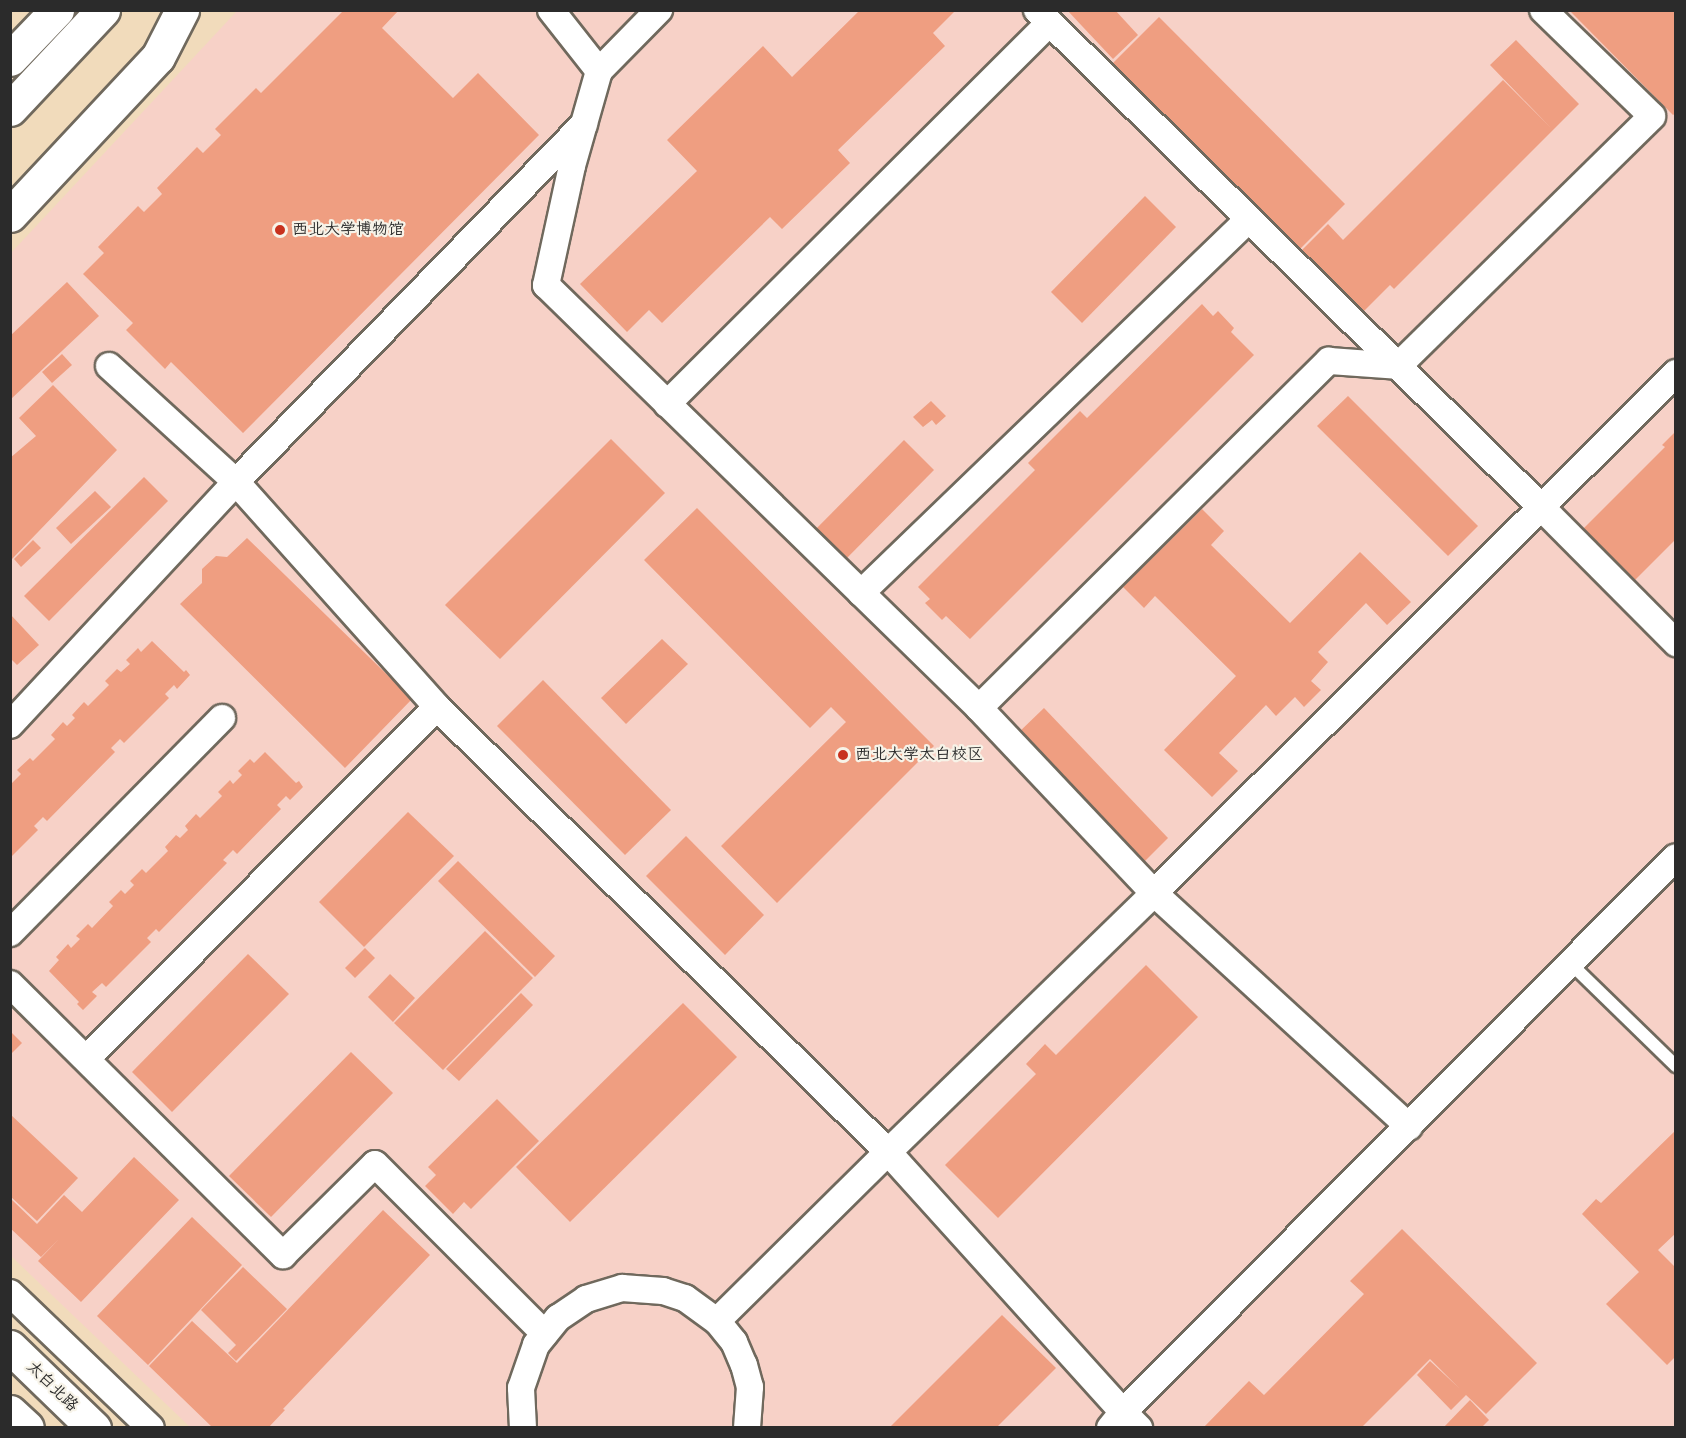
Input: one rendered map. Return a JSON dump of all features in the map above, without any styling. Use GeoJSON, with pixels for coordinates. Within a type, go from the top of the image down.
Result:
{"type":"FeatureCollection","features":[{"type":"Feature","properties":{"kind":"main road"},"geometry":{"type":"LineString","coordinates":[[10,59],[57,10]]}},
{"type":"Feature","properties":{"kind":"main road"},"geometry":{"type":"LineString","coordinates":[[10,110],[103,10]]}},
{"type":"Feature","properties":{"kind":"main road"},"geometry":{"type":"LineString","coordinates":[[10,215],[158,57],[182,10]]}},
{"type":"Feature","properties":{"kind":"main road","name":"太白北路"},"geometry":{"type":"LineString","coordinates":[[10,1347],[94,1428]]}},
{"type":"Feature","properties":{"kind":"main road"},"geometry":{"type":"LineString","coordinates":[[10,1412],[27,1428]]}},
{"type":"Feature","properties":{"kind":"street"},"geometry":{"type":"LineString","coordinates":[[551,10],[599,70]]}},
{"type":"Feature","properties":{"kind":"street"},"geometry":{"type":"LineString","coordinates":[[659,10],[599,70],[572,166],[546,285],[979,708],[1154,893],[1409,1127]]}},
{"type":"Feature","properties":{"kind":"street"},"geometry":{"type":"LineString","coordinates":[[979,708],[1329,361],[1398,366],[1652,116],[1543,10]]}},
{"type":"Feature","properties":{"kind":"street"},"geometry":{"type":"LineString","coordinates":[[667,404],[1043,17],[1541,507],[1676,644]]}},
{"type":"Feature","properties":{"kind":"street"},"geometry":{"type":"LineString","coordinates":[[10,725],[236,482],[584,124]]}},
{"type":"Feature","properties":{"kind":"street"},"geometry":{"type":"LineString","coordinates":[[861,593],[1249,219]]}},
{"type":"Feature","properties":{"kind":"street"},"geometry":{"type":"LineString","coordinates":[[109,366],[236,482],[437,707],[888,1152],[1124,1422],[1409,1127],[1676,857]]}},
{"type":"Feature","properties":{"kind":"street"},"geometry":{"type":"LineString","coordinates":[[717,1321],[1154,893],[1676,373]]}},
{"type":"Feature","properties":{"kind":"street"},"geometry":{"type":"LineString","coordinates":[[86,1059],[437,707]]}},
{"type":"Feature","properties":{"kind":"street"},"geometry":{"type":"LineString","coordinates":[[10,933],[222,718]]}},
{"type":"Feature","properties":{"kind":"street"},"geometry":{"type":"LineString","coordinates":[[10,984],[282,1255],[375,1164],[545,1334]]}},
{"type":"Feature","properties":{"kind":"street"},"geometry":{"type":"LineString","coordinates":[[523,1428],[520,1388],[536,1345],[558,1318],[586,1299],[622,1288],[663,1291],[685,1298],[717,1321],[734,1342],[744,1365],[750,1387],[747,1428]]}},
{"type":"Feature","properties":{"kind":"street"},"geometry":{"type":"LineString","coordinates":[[10,1293],[151,1428]]}},
{"type":"Feature","properties":{"kind":"lane"},"geometry":{"type":"LineString","coordinates":[[1570,963],[1676,1066]]}},
{"type":"Feature","properties":{"kind":"shaded area","name":"西北大学太白校区"},"geometry":{"type":"Polygon","coordinates":[[[237,11],[1675,11],[1675,1427],[190,1427],[11,1256],[10,254],[237,11]]]}},
{"type":"Feature","properties":{"kind":"building","name":"西北大学博物馆"},"geometry":{"type":"Polygon","coordinates":[[[344,10],[399,10],[382,28],[453,98],[478,73],[539,135],[243,433],[171,362],[165,369],[126,330],[133,323],[83,274],[104,253],[98,247],[138,206],[144,212],[162,194],[157,188],[197,147],[203,153],[221,135],[215,129],[256,88],[261,93],[344,10]]]}},
{"type":"Feature","properties":{"kind":"building"},"geometry":{"type":"Polygon","coordinates":[[[860,10],[956,10],[933,33],[945,46],[838,150],[850,163],[782,229],[770,217],[662,323],[649,310],[627,332],[580,284],[697,171],[667,140],[763,46],[792,77],[860,10]]]}},
{"type":"Feature","properties":{"kind":"building"},"geometry":{"type":"Polygon","coordinates":[[[1067,10],[1115,10],[1138,35],[1113,59],[1067,10]]]}},
{"type":"Feature","properties":{"kind":"building"},"geometry":{"type":"Polygon","coordinates":[[[1569,10],[1674,10],[1676,113],[1673,115],[1569,10]]]}},
{"type":"Feature","properties":{"kind":"building"},"geometry":{"type":"Polygon","coordinates":[[[1159,17],[1345,204],[1295,254],[1109,67],[1159,17]]]}},
{"type":"Feature","properties":{"kind":"building"},"geometry":{"type":"Polygon","coordinates":[[[1516,40],[1579,104],[1394,289],[1390,285],[1361,314],[1300,252],[1328,224],[1343,240],[1503,80],[1551,128],[1490,65],[1516,40]]]}},
{"type":"Feature","properties":{"kind":"building"},"geometry":{"type":"Polygon","coordinates":[[[1145,196],[1176,227],[1082,323],[1051,292],[1145,196]]]}},
{"type":"Feature","properties":{"kind":"building"},"geometry":{"type":"Polygon","coordinates":[[[67,282],[99,316],[10,400],[10,336],[67,282]]]}},
{"type":"Feature","properties":{"kind":"building"},"geometry":{"type":"Polygon","coordinates":[[[1202,304],[1213,316],[1218,311],[1234,328],[1231,332],[1254,355],[970,639],[946,616],[942,620],[925,603],[930,599],[918,587],[1035,470],[1028,463],[1080,411],[1087,418],[1202,304]]]}},
{"type":"Feature","properties":{"kind":"building"},"geometry":{"type":"Polygon","coordinates":[[[62,354],[72,365],[52,383],[42,372],[62,354]]]}},
{"type":"Feature","properties":{"kind":"building"},"geometry":{"type":"Polygon","coordinates":[[[53,385],[117,450],[12,559],[10,458],[36,436],[19,418],[53,385]]]}},
{"type":"Feature","properties":{"kind":"building"},"geometry":{"type":"Polygon","coordinates":[[[1348,396],[1478,526],[1448,556],[1317,426],[1348,396]]]}},
{"type":"Feature","properties":{"kind":"building"},"geometry":{"type":"Polygon","coordinates":[[[931,401],[946,416],[936,425],[932,420],[923,427],[913,417],[931,401]]]}},
{"type":"Feature","properties":{"kind":"building"},"geometry":{"type":"Polygon","coordinates":[[[1676,431],[1676,539],[1627,588],[1576,536],[1665,447],[1662,445],[1676,431]]]}},
{"type":"Feature","properties":{"kind":"building"},"geometry":{"type":"Polygon","coordinates":[[[611,439],[665,493],[500,659],[445,605],[611,439]]]}},
{"type":"Feature","properties":{"kind":"building"},"geometry":{"type":"Polygon","coordinates":[[[904,440],[934,470],[842,563],[812,533],[904,440]]]}},
{"type":"Feature","properties":{"kind":"building"},"geometry":{"type":"Polygon","coordinates":[[[144,477],[168,501],[49,621],[24,596],[144,477]]]}},
{"type":"Feature","properties":{"kind":"building"},"geometry":{"type":"Polygon","coordinates":[[[95,491],[111,507],[71,544],[56,528],[95,491]]]}},
{"type":"Feature","properties":{"kind":"building"},"geometry":{"type":"Polygon","coordinates":[[[697,508],[934,746],[777,903],[721,846],[846,722],[831,707],[810,728],[644,560],[697,508]]]}},
{"type":"Feature","properties":{"kind":"building"},"geometry":{"type":"Polygon","coordinates":[[[1202,509],[1224,531],[1211,545],[1290,623],[1360,552],[1411,602],[1387,625],[1366,603],[1318,652],[1328,662],[1311,681],[1321,690],[1304,707],[1295,697],[1276,716],[1266,705],[1219,753],[1238,771],[1212,797],[1164,750],[1236,676],[1155,596],[1144,608],[1123,587],[1202,509]]]}},
{"type":"Feature","properties":{"kind":"building"},"geometry":{"type":"Polygon","coordinates":[[[247,538],[412,699],[345,768],[180,604],[202,583],[202,569],[216,556],[227,557],[247,538]]]}},
{"type":"Feature","properties":{"kind":"building"},"geometry":{"type":"Polygon","coordinates":[[[33,540],[41,548],[21,567],[14,559],[33,540]]]}},
{"type":"Feature","properties":{"kind":"building"},"geometry":{"type":"Polygon","coordinates":[[[10,614],[39,645],[17,665],[10,658],[10,614]]]}},
{"type":"Feature","properties":{"kind":"building"},"geometry":{"type":"Polygon","coordinates":[[[662,639],[688,664],[626,724],[601,698],[662,639]]]}},
{"type":"Feature","properties":{"kind":"building"},"geometry":{"type":"Polygon","coordinates":[[[152,641],[190,675],[177,689],[174,685],[165,694],[169,698],[124,743],[120,739],[111,748],[115,752],[47,821],[43,817],[34,826],[38,830],[10,858],[10,781],[12,783],[21,774],[17,770],[30,758],[33,761],[55,739],[51,735],[63,722],[67,726],[75,718],[72,715],[84,702],[88,706],[109,685],[105,681],[117,669],[121,672],[130,664],[126,660],[138,648],[141,652],[152,641]]]}},
{"type":"Feature","properties":{"kind":"building"},"geometry":{"type":"Polygon","coordinates":[[[543,680],[671,810],[625,855],[497,726],[543,680]]]}},
{"type":"Feature","properties":{"kind":"building"},"geometry":{"type":"Polygon","coordinates":[[[1044,708],[1168,838],[1140,866],[1015,736],[1044,708]]]}},
{"type":"Feature","properties":{"kind":"building"},"geometry":{"type":"Polygon","coordinates":[[[265,752],[296,783],[299,781],[303,787],[290,800],[286,796],[277,805],[281,809],[237,854],[233,850],[223,860],[227,863],[159,932],[156,929],[147,938],[151,942],[106,987],[102,983],[92,992],[97,996],[83,1010],[77,1004],[79,1002],[49,971],[59,960],[56,957],[68,944],[71,948],[80,939],[76,936],[88,924],[92,928],[113,906],[109,902],[121,890],[125,894],[134,885],[130,881],[142,869],[146,873],[168,851],[165,847],[176,835],[180,838],[188,830],[185,826],[196,814],[200,818],[222,796],[218,792],[230,780],[233,784],[242,775],[238,771],[250,759],[254,763],[265,752]]]}},
{"type":"Feature","properties":{"kind":"building"},"geometry":{"type":"Polygon","coordinates":[[[408,812],[454,856],[364,947],[319,902],[408,812]]]}},
{"type":"Feature","properties":{"kind":"building"},"geometry":{"type":"Polygon","coordinates":[[[686,836],[764,915],[725,955],[646,876],[686,836]]]}},
{"type":"Feature","properties":{"kind":"building"},"geometry":{"type":"Polygon","coordinates":[[[458,861],[555,956],[535,977],[438,881],[458,861]]]}},
{"type":"Feature","properties":{"kind":"building"},"geometry":{"type":"Polygon","coordinates":[[[485,931],[533,978],[443,1070],[394,1023],[485,931]]]}},
{"type":"Feature","properties":{"kind":"building"},"geometry":{"type":"Polygon","coordinates":[[[365,948],[375,958],[355,978],[345,968],[365,948]]]}},
{"type":"Feature","properties":{"kind":"building"},"geometry":{"type":"Polygon","coordinates":[[[248,954],[289,994],[172,1112],[132,1072],[248,954]]]}},
{"type":"Feature","properties":{"kind":"building"},"geometry":{"type":"Polygon","coordinates":[[[1146,965],[1198,1017],[998,1218],[945,1165],[1036,1074],[1026,1064],[1045,1044],[1056,1055],[1146,965]]]}},
{"type":"Feature","properties":{"kind":"building"},"geometry":{"type":"Polygon","coordinates":[[[390,974],[415,998],[393,1022],[368,997],[390,974]]]}},
{"type":"Feature","properties":{"kind":"building"},"geometry":{"type":"Polygon","coordinates":[[[521,993],[533,1005],[459,1081],[446,1069],[521,993]]]}},
{"type":"Feature","properties":{"kind":"building"},"geometry":{"type":"Polygon","coordinates":[[[683,1003],[737,1057],[570,1222],[516,1167],[683,1003]]]}},
{"type":"Feature","properties":{"kind":"building"},"geometry":{"type":"Polygon","coordinates":[[[10,1031],[22,1043],[10,1055],[10,1031]]]}},
{"type":"Feature","properties":{"kind":"building"},"geometry":{"type":"Polygon","coordinates":[[[351,1052],[393,1093],[271,1217],[229,1176],[351,1052]]]}},
{"type":"Feature","properties":{"kind":"building"},"geometry":{"type":"Polygon","coordinates":[[[497,1099],[539,1141],[471,1209],[464,1202],[453,1214],[425,1186],[436,1175],[428,1167],[497,1099]]]}},
{"type":"Feature","properties":{"kind":"building"},"geometry":{"type":"Polygon","coordinates":[[[10,1114],[78,1178],[37,1221],[10,1196],[10,1114]]]}},
{"type":"Feature","properties":{"kind":"building"},"geometry":{"type":"Polygon","coordinates":[[[1676,1130],[1676,1233],[1658,1250],[1676,1268],[1676,1356],[1667,1365],[1606,1304],[1639,1272],[1582,1214],[1596,1199],[1601,1203],[1676,1130]]]}},
{"type":"Feature","properties":{"kind":"building"},"geometry":{"type":"Polygon","coordinates":[[[134,1157],[179,1200],[81,1302],[38,1261],[59,1239],[41,1257],[10,1228],[10,1198],[37,1224],[64,1195],[82,1212],[134,1157]]]}},
{"type":"Feature","properties":{"kind":"building"},"geometry":{"type":"Polygon","coordinates":[[[383,1210],[430,1255],[283,1409],[285,1410],[268,1428],[213,1428],[149,1366],[192,1321],[237,1363],[383,1210]]]}},
{"type":"Feature","properties":{"kind":"building"},"geometry":{"type":"Polygon","coordinates":[[[192,1217],[242,1265],[148,1365],[97,1316],[192,1217]]]}},
{"type":"Feature","properties":{"kind":"building"},"geometry":{"type":"Polygon","coordinates":[[[1402,1229],[1537,1363],[1486,1414],[1466,1395],[1451,1410],[1417,1375],[1430,1361],[1459,1388],[1430,1359],[1361,1428],[1203,1428],[1249,1381],[1264,1395],[1364,1294],[1350,1281],[1402,1229]]]}},
{"type":"Feature","properties":{"kind":"building"},"geometry":{"type":"Polygon","coordinates":[[[243,1267],[287,1309],[236,1361],[228,1353],[236,1345],[201,1310],[243,1267]]]}},
{"type":"Feature","properties":{"kind":"building"},"geometry":{"type":"Polygon","coordinates":[[[1002,1315],[1056,1368],[996,1428],[889,1428],[1002,1315]]]}},
{"type":"Feature","properties":{"kind":"building"},"geometry":{"type":"Polygon","coordinates":[[[1470,1400],[1489,1420],[1481,1428],[1443,1428],[1470,1400]]]}},
{"type":"Feature","properties":{"kind":"place","name":"西北大学博物馆"},"geometry":{"type":"Point","coordinates":[280,230]}},
{"type":"Feature","properties":{"kind":"place","name":"西北大学太白校区"},"geometry":{"type":"Point","coordinates":[843,755]}}]}
